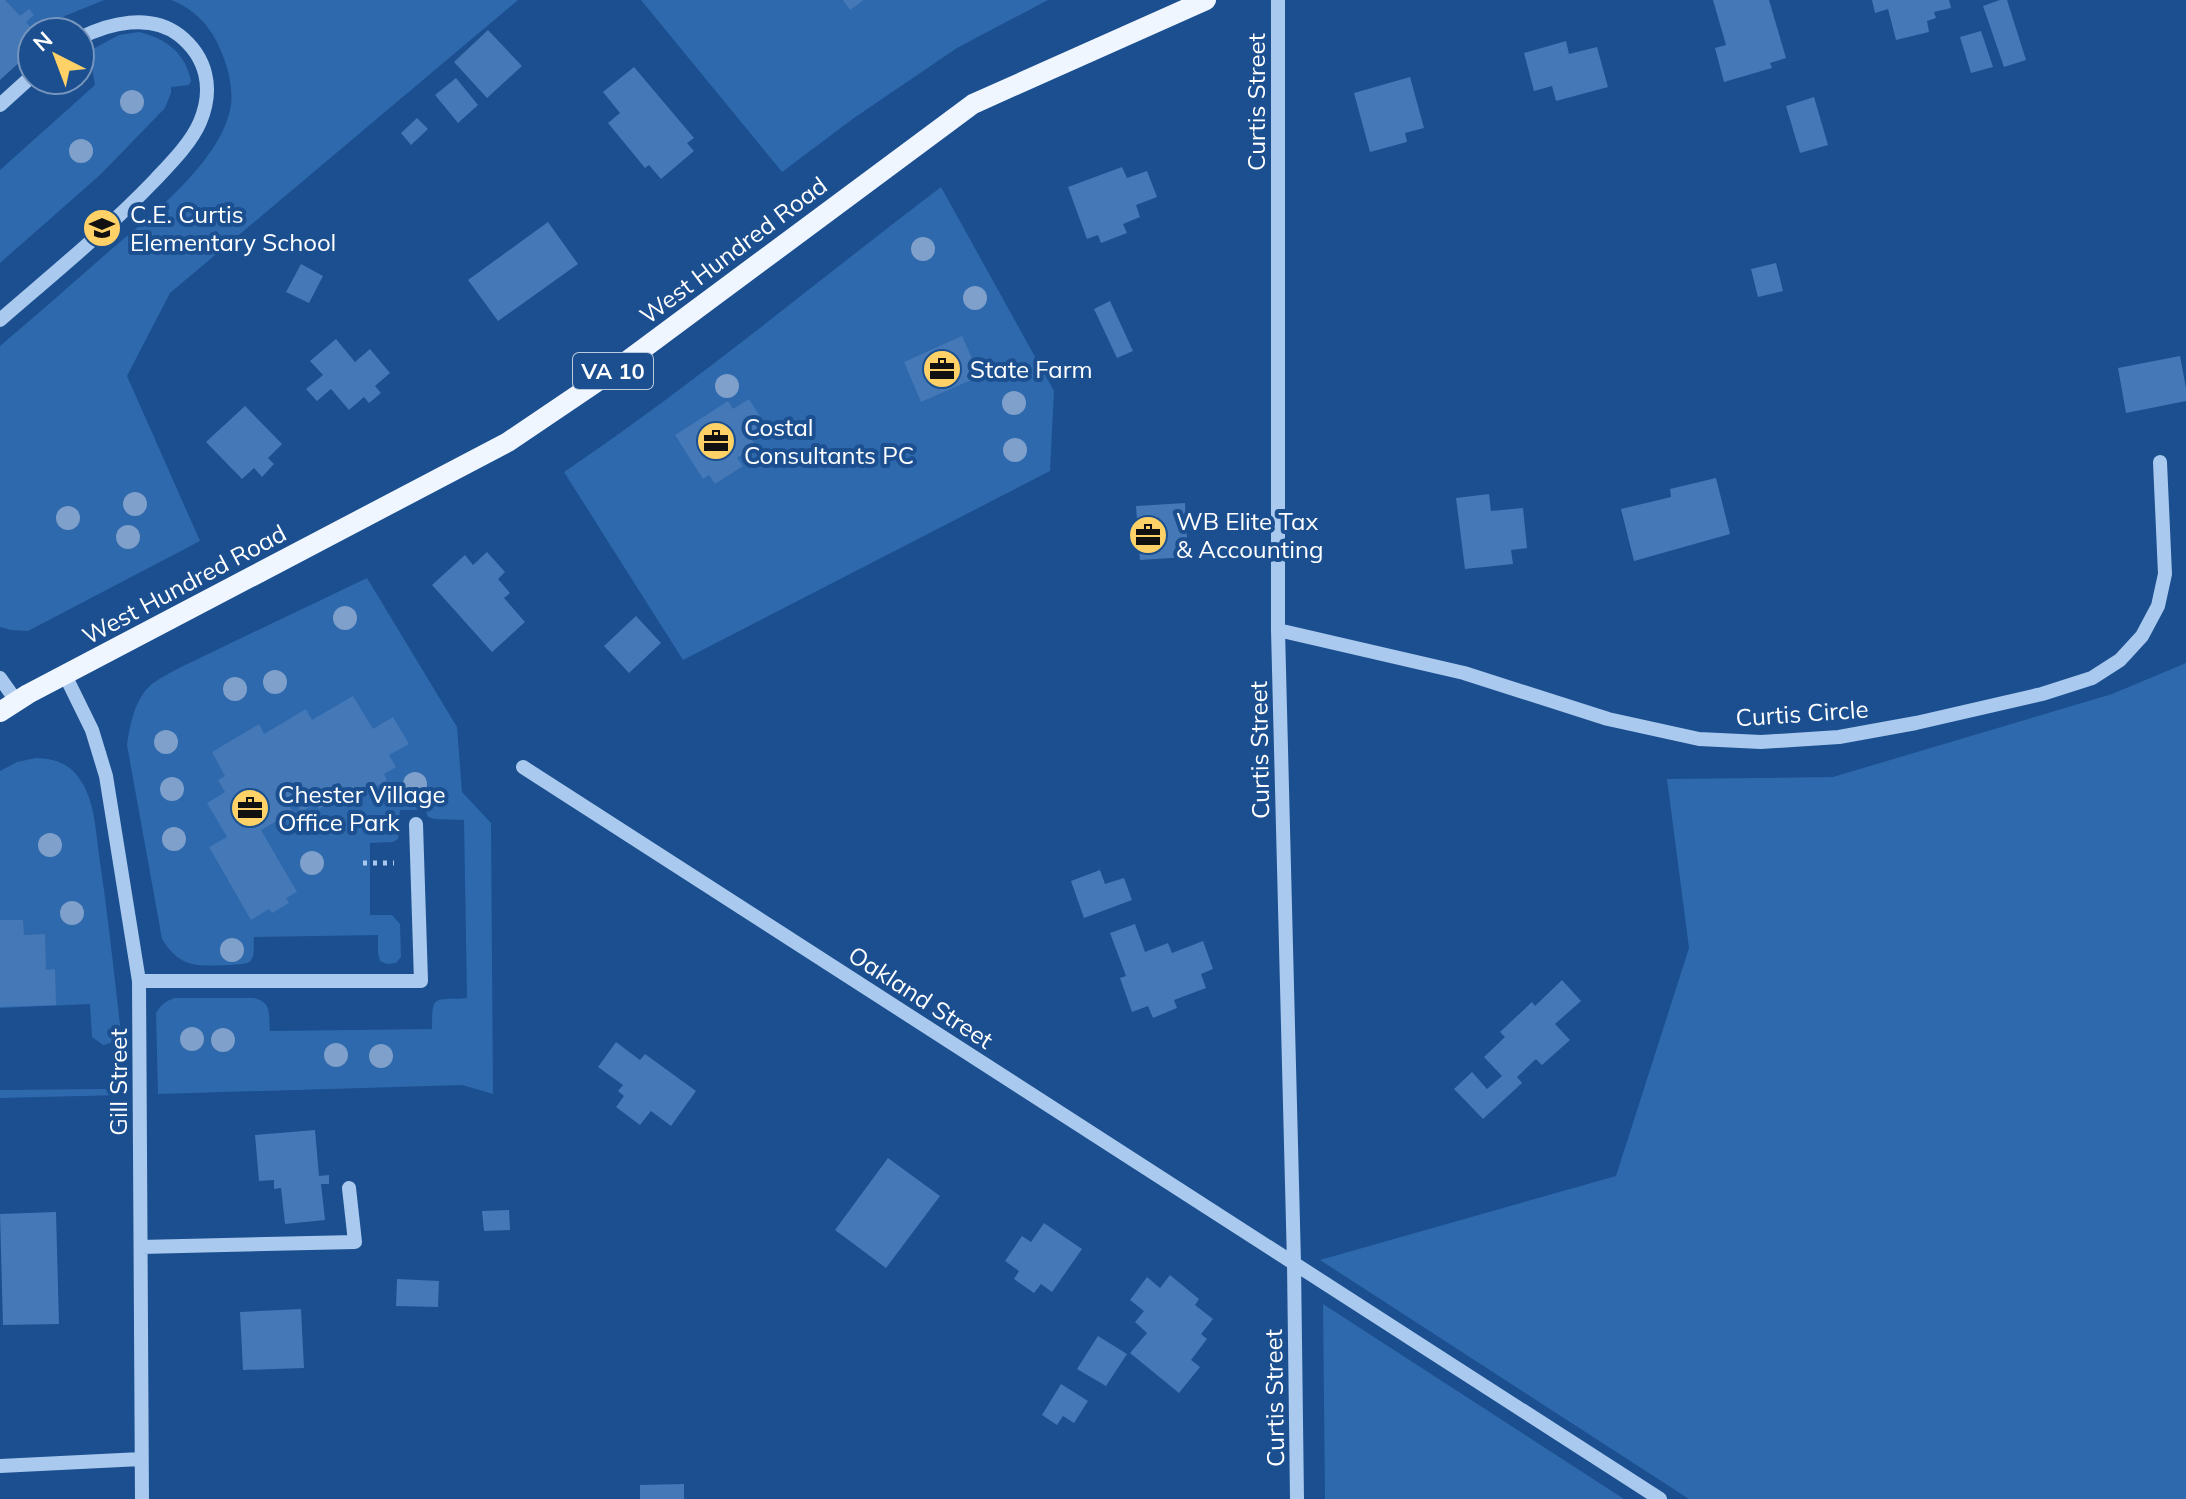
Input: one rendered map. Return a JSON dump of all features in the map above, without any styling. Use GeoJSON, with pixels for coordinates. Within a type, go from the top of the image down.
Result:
{"type":"FeatureCollection","features":[{"type":"Feature","properties":{"kind":"main road","name":"West Hundred Road"},"geometry":{"type":"LineString","coordinates":[[8,707],[508,442],[616,369],[973,104],[1206,0]]}},
{"type":"Feature","properties":{"kind":"street","name":"Curtis Street"},"geometry":{"type":"LineString","coordinates":[[1278,0],[1278,630],[1297,1499]]}},
{"type":"Feature","properties":{"kind":"street"},"geometry":{"type":"LineString","coordinates":[[0,320],[125,212],[174,160],[200,124],[207,98],[207,71],[196,52],[178,33],[154,23],[131,22],[96,31]]}},
{"type":"Feature","properties":{"kind":"street"},"geometry":{"type":"LineString","coordinates":[[0,105],[16,90]]}},
{"type":"Feature","properties":{"kind":"street","name":"Curtis Circle"},"geometry":{"type":"LineString","coordinates":[[1278,630],[1464,673],[1608,719],[1699,739],[1761,742],[1839,737],[1916,723],[2054,690],[2092,678],[2120,660],[2142,636],[2158,606],[2165,574],[2160,462]]}},
{"type":"Feature","properties":{"kind":"street","name":"Gill Street"},"geometry":{"type":"LineString","coordinates":[[65,675],[92,730],[106,776],[139,981],[142,1499]]}},
{"type":"Feature","properties":{"kind":"street"},"geometry":{"type":"LineString","coordinates":[[0,678],[8,707]]}},
{"type":"Feature","properties":{"kind":"street","name":"Oakland Street"},"geometry":{"type":"LineString","coordinates":[[523,767],[1660,1499]]}},
{"type":"Feature","properties":{"kind":"street"},"geometry":{"type":"LineString","coordinates":[[139,981],[421,981],[416,824]]}},
{"type":"Feature","properties":{"kind":"street"},"geometry":{"type":"LineString","coordinates":[[141,1247],[355,1242],[349,1188]]}},
{"type":"Feature","properties":{"kind":"street"},"geometry":{"type":"LineString","coordinates":[[0,1466],[141,1459]]}},
{"type":"Feature","properties":{"kind":"shaded area"},"geometry":{"type":"Polygon","coordinates":[[[0,0],[104,0],[65,16],[16,16],[0,0]]]}},
{"type":"Feature","properties":{"kind":"shaded area"},"geometry":{"type":"Polygon","coordinates":[[[171,0],[518,0],[170,293],[127,376],[200,541],[28,631],[11,630],[0,627],[0,346],[177,191],[212,149],[231,105],[228,70],[213,35],[195,14],[171,0]]]}},
{"type":"Feature","properties":{"kind":"shaded area"},"geometry":{"type":"Polygon","coordinates":[[[641,0],[1048,0],[957,48],[854,118],[782,172],[641,0]]]}},
{"type":"Feature","properties":{"kind":"shaded area"},"geometry":{"type":"Polygon","coordinates":[[[139,32],[166,43],[185,63],[191,81],[189,85],[171,87],[165,108],[100,175],[0,263],[0,170],[83,96],[96,96],[96,47],[119,35],[139,32]]]}},
{"type":"Feature","properties":{"kind":"shaded area"},"geometry":{"type":"Polygon","coordinates":[[[941,187],[1054,391],[1050,471],[683,660],[564,472],[707,368],[941,187]]]}},
{"type":"Feature","properties":{"kind":"shaded area"},"geometry":{"type":"Polygon","coordinates":[[[367,578],[457,727],[462,792],[491,823],[493,1094],[462,1085],[158,1094],[156,1013],[175,998],[260,1000],[267,1006],[270,1031],[432,1029],[433,1009],[437,1001],[467,998],[464,820],[434,819],[428,817],[425,810],[400,810],[398,839],[370,843],[370,915],[392,915],[400,924],[401,957],[396,963],[380,961],[378,935],[254,937],[249,962],[218,965],[183,961],[162,939],[127,745],[141,696],[152,684],[181,667],[367,578]]]}},
{"type":"Feature","properties":{"kind":"shaded area"},"geometry":{"type":"Polygon","coordinates":[[[2186,663],[2186,1499],[1689,1499],[1320,1260],[1616,1176],[1689,948],[1667,779],[1833,777],[2112,694],[2186,663]]]}},
{"type":"Feature","properties":{"kind":"shaded area"},"geometry":{"type":"Polygon","coordinates":[[[36,758],[59,762],[71,769],[85,788],[93,812],[121,1033],[114,1041],[103,1045],[92,1037],[90,1004],[0,1008],[0,771],[17,762],[36,758]]]}},
{"type":"Feature","properties":{"kind":"shaded area"},"geometry":{"type":"Polygon","coordinates":[[[106,1089],[123,1095],[0,1098],[0,1090],[106,1089]]]}},
{"type":"Feature","properties":{"kind":"shaded area"},"geometry":{"type":"Polygon","coordinates":[[[1323,1304],[1624,1499],[1325,1499],[1323,1304]]]}},
{"type":"Feature","properties":{"kind":"building"},"geometry":{"type":"Polygon","coordinates":[[[0,0],[5,0],[20,16],[16,16],[16,66],[0,80],[0,0]]]}},
{"type":"Feature","properties":{"kind":"building"},"geometry":{"type":"Polygon","coordinates":[[[843,0],[864,0],[850,10],[843,0]]]}},
{"type":"Feature","properties":{"kind":"building"},"geometry":{"type":"Polygon","coordinates":[[[1713,0],[1769,0],[1786,58],[1770,63],[1772,68],[1724,82],[1715,48],[1726,45],[1713,0]]]}},
{"type":"Feature","properties":{"kind":"building"},"geometry":{"type":"Polygon","coordinates":[[[1872,0],[1949,0],[1951,8],[1934,12],[1936,18],[1927,21],[1929,32],[1896,40],[1888,9],[1875,13],[1872,0]]]}},
{"type":"Feature","properties":{"kind":"building"},"geometry":{"type":"Polygon","coordinates":[[[2007,0],[2026,60],[2004,67],[1983,6],[2007,0]]]}},
{"type":"Feature","properties":{"kind":"building"},"geometry":{"type":"Polygon","coordinates":[[[29,9],[33,16],[20,16],[29,9]]]}},
{"type":"Feature","properties":{"kind":"building"},"geometry":{"type":"Polygon","coordinates":[[[488,30],[522,66],[487,98],[454,62],[488,30]]]}},
{"type":"Feature","properties":{"kind":"building"},"geometry":{"type":"Polygon","coordinates":[[[1981,31],[1993,67],[1971,73],[1960,37],[1981,31]]]}},
{"type":"Feature","properties":{"kind":"building"},"geometry":{"type":"Polygon","coordinates":[[[1566,41],[1569,54],[1597,47],[1608,87],[1556,101],[1552,86],[1534,91],[1524,53],[1566,41]]]}},
{"type":"Feature","properties":{"kind":"building"},"geometry":{"type":"Polygon","coordinates":[[[634,67],[694,138],[687,143],[694,151],[661,179],[649,165],[645,168],[608,123],[620,113],[603,92],[634,67]]]}},
{"type":"Feature","properties":{"kind":"building"},"geometry":{"type":"Polygon","coordinates":[[[1410,77],[1424,128],[1405,133],[1407,142],[1370,152],[1354,93],[1410,77]]]}},
{"type":"Feature","properties":{"kind":"building"},"geometry":{"type":"Polygon","coordinates":[[[456,78],[478,105],[458,123],[435,95],[456,78]]]}},
{"type":"Feature","properties":{"kind":"building"},"geometry":{"type":"Polygon","coordinates":[[[1814,97],[1828,145],[1800,153],[1786,106],[1814,97]]]}},
{"type":"Feature","properties":{"kind":"building"},"geometry":{"type":"Polygon","coordinates":[[[417,118],[428,129],[411,145],[401,133],[417,118]]]}},
{"type":"Feature","properties":{"kind":"building"},"geometry":{"type":"Polygon","coordinates":[[[1122,167],[1127,178],[1147,171],[1157,197],[1136,205],[1140,217],[1123,224],[1127,233],[1101,243],[1098,235],[1087,239],[1068,187],[1122,167]]]}},
{"type":"Feature","properties":{"kind":"building"},"geometry":{"type":"Polygon","coordinates":[[[548,222],[578,264],[498,321],[468,280],[548,222]]]}},
{"type":"Feature","properties":{"kind":"building"},"geometry":{"type":"Polygon","coordinates":[[[1776,263],[1783,291],[1758,297],[1751,269],[1776,263]]]}},
{"type":"Feature","properties":{"kind":"building"},"geometry":{"type":"Polygon","coordinates":[[[301,264],[323,276],[309,303],[286,292],[301,264]]]}},
{"type":"Feature","properties":{"kind":"building"},"geometry":{"type":"Polygon","coordinates":[[[1110,301],[1133,351],[1117,358],[1094,309],[1110,301]]]}},
{"type":"Feature","properties":{"kind":"building","name":"State Farm"},"geometry":{"type":"Polygon","coordinates":[[[962,336],[980,376],[921,402],[904,362],[962,336]]]}},
{"type":"Feature","properties":{"kind":"building"},"geometry":{"type":"Polygon","coordinates":[[[336,339],[355,362],[370,349],[390,373],[375,386],[381,393],[369,403],[364,397],[349,410],[331,389],[317,401],[306,389],[323,375],[310,361],[336,339]]]}},
{"type":"Feature","properties":{"kind":"building"},"geometry":{"type":"Polygon","coordinates":[[[2180,356],[2186,401],[2126,413],[2118,368],[2180,356]]]}},
{"type":"Feature","properties":{"kind":"building","name":"Costal Consultants PC"},"geometry":{"type":"Polygon","coordinates":[[[749,399],[766,426],[750,437],[756,446],[737,458],[743,466],[715,484],[709,475],[703,479],[675,435],[728,401],[733,409],[749,399]]]}},
{"type":"Feature","properties":{"kind":"building"},"geometry":{"type":"Polygon","coordinates":[[[245,406],[282,444],[268,458],[274,464],[262,477],[254,468],[242,479],[206,442],[245,406]]]}},
{"type":"Feature","properties":{"kind":"building"},"geometry":{"type":"Polygon","coordinates":[[[1716,478],[1730,534],[1634,561],[1621,509],[1671,497],[1670,489],[1716,478]]]}},
{"type":"Feature","properties":{"kind":"building"},"geometry":{"type":"Polygon","coordinates":[[[1489,494],[1491,511],[1523,508],[1527,548],[1511,550],[1513,564],[1465,569],[1456,498],[1489,494]]]}},
{"type":"Feature","properties":{"kind":"building"},"geometry":{"type":"Polygon","coordinates":[[[1185,503],[1188,557],[1140,560],[1136,506],[1185,503]]]}},
{"type":"Feature","properties":{"kind":"building"},"geometry":{"type":"Polygon","coordinates":[[[487,552],[505,572],[498,579],[510,593],[504,598],[525,622],[492,652],[432,585],[465,555],[473,565],[487,552]]]}},
{"type":"Feature","properties":{"kind":"building"},"geometry":{"type":"Polygon","coordinates":[[[636,616],[661,643],[629,673],[604,646],[636,616]]]}},
{"type":"Feature","properties":{"kind":"building","name":"Chester Village Office Park"},"geometry":{"type":"Polygon","coordinates":[[[353,696],[373,729],[393,717],[409,744],[389,755],[396,767],[384,774],[387,780],[360,796],[357,790],[349,795],[345,787],[338,791],[341,796],[319,809],[316,803],[301,812],[296,803],[290,807],[293,812],[261,830],[297,892],[286,898],[289,903],[272,913],[269,909],[251,920],[209,847],[227,837],[207,803],[225,792],[218,780],[225,776],[212,752],[259,724],[264,734],[306,709],[312,720],[353,696]]]}},
{"type":"Feature","properties":{"kind":"building"},"geometry":{"type":"Polygon","coordinates":[[[1100,870],[1105,884],[1124,878],[1132,900],[1084,918],[1071,881],[1100,870]]]}},
{"type":"Feature","properties":{"kind":"building"},"geometry":{"type":"Polygon","coordinates":[[[0,920],[23,920],[24,935],[45,934],[46,970],[55,969],[56,1005],[0,1007],[0,920]]]}},
{"type":"Feature","properties":{"kind":"building"},"geometry":{"type":"Polygon","coordinates":[[[1135,924],[1145,952],[1168,943],[1172,953],[1203,941],[1213,969],[1201,974],[1206,988],[1174,1000],[1177,1008],[1153,1018],[1148,1006],[1132,1012],[1120,978],[1126,976],[1110,933],[1135,924]]]}},
{"type":"Feature","properties":{"kind":"building"},"geometry":{"type":"Polygon","coordinates":[[[1562,980],[1581,1001],[1555,1024],[1570,1040],[1542,1065],[1536,1059],[1517,1077],[1522,1083],[1483,1119],[1454,1089],[1472,1072],[1487,1089],[1502,1076],[1484,1057],[1505,1037],[1500,1032],[1532,1002],[1535,1006],[1562,980]]]}},
{"type":"Feature","properties":{"kind":"building"},"geometry":{"type":"Polygon","coordinates":[[[616,1042],[640,1060],[645,1054],[696,1091],[671,1126],[651,1111],[640,1125],[616,1107],[624,1096],[618,1091],[623,1085],[598,1067],[616,1042]]]}},
{"type":"Feature","properties":{"kind":"building"},"geometry":{"type":"Polygon","coordinates":[[[315,1130],[319,1176],[329,1175],[329,1184],[321,1184],[325,1220],[285,1224],[281,1188],[274,1189],[274,1180],[259,1181],[255,1135],[315,1130]]]}},
{"type":"Feature","properties":{"kind":"building"},"geometry":{"type":"Polygon","coordinates":[[[888,1158],[940,1196],[886,1268],[835,1230],[888,1158]]]}},
{"type":"Feature","properties":{"kind":"building"},"geometry":{"type":"Polygon","coordinates":[[[509,1210],[510,1230],[484,1231],[482,1211],[509,1210]]]}},
{"type":"Feature","properties":{"kind":"building"},"geometry":{"type":"Polygon","coordinates":[[[56,1212],[59,1324],[3,1325],[0,1214],[56,1212]]]}},
{"type":"Feature","properties":{"kind":"building"},"geometry":{"type":"Polygon","coordinates":[[[1044,1223],[1082,1249],[1052,1292],[1041,1284],[1034,1293],[1014,1279],[1019,1271],[1005,1261],[1022,1236],[1031,1242],[1044,1223]]]}},
{"type":"Feature","properties":{"kind":"building"},"geometry":{"type":"Polygon","coordinates":[[[1170,1275],[1199,1299],[1195,1305],[1213,1319],[1201,1334],[1207,1339],[1191,1360],[1200,1367],[1179,1393],[1130,1353],[1147,1333],[1135,1322],[1144,1311],[1130,1300],[1147,1277],[1160,1288],[1170,1275]]]}},
{"type":"Feature","properties":{"kind":"building"},"geometry":{"type":"Polygon","coordinates":[[[397,1279],[439,1281],[438,1307],[396,1306],[397,1279]]]}},
{"type":"Feature","properties":{"kind":"building"},"geometry":{"type":"Polygon","coordinates":[[[301,1309],[304,1368],[243,1370],[240,1312],[301,1309]]]}},
{"type":"Feature","properties":{"kind":"building"},"geometry":{"type":"Polygon","coordinates":[[[1098,1336],[1127,1354],[1106,1386],[1077,1369],[1098,1336]]]}},
{"type":"Feature","properties":{"kind":"building"},"geometry":{"type":"Polygon","coordinates":[[[1061,1384],[1088,1401],[1074,1423],[1063,1416],[1057,1425],[1042,1415],[1061,1384]]]}},
{"type":"Feature","properties":{"kind":"building"},"geometry":{"type":"Polygon","coordinates":[[[684,1484],[684,1499],[640,1499],[640,1485],[684,1484]]]}},
{"type":"Feature","properties":{"kind":"place","name":"C.E. Curtis Elementary School"},"geometry":{"type":"Point","coordinates":[102,228]}},
{"type":"Feature","properties":{"kind":"place","name":"State Farm"},"geometry":{"type":"Point","coordinates":[942,369]}},
{"type":"Feature","properties":{"kind":"place","name":"Costal Consultants PC"},"geometry":{"type":"Point","coordinates":[716,441]}},
{"type":"Feature","properties":{"kind":"place","name":"WB Elite Tax & Accounting"},"geometry":{"type":"Point","coordinates":[1148,535]}},
{"type":"Feature","properties":{"kind":"place","name":"Chester Village Office Park"},"geometry":{"type":"Point","coordinates":[250,808]}}]}
